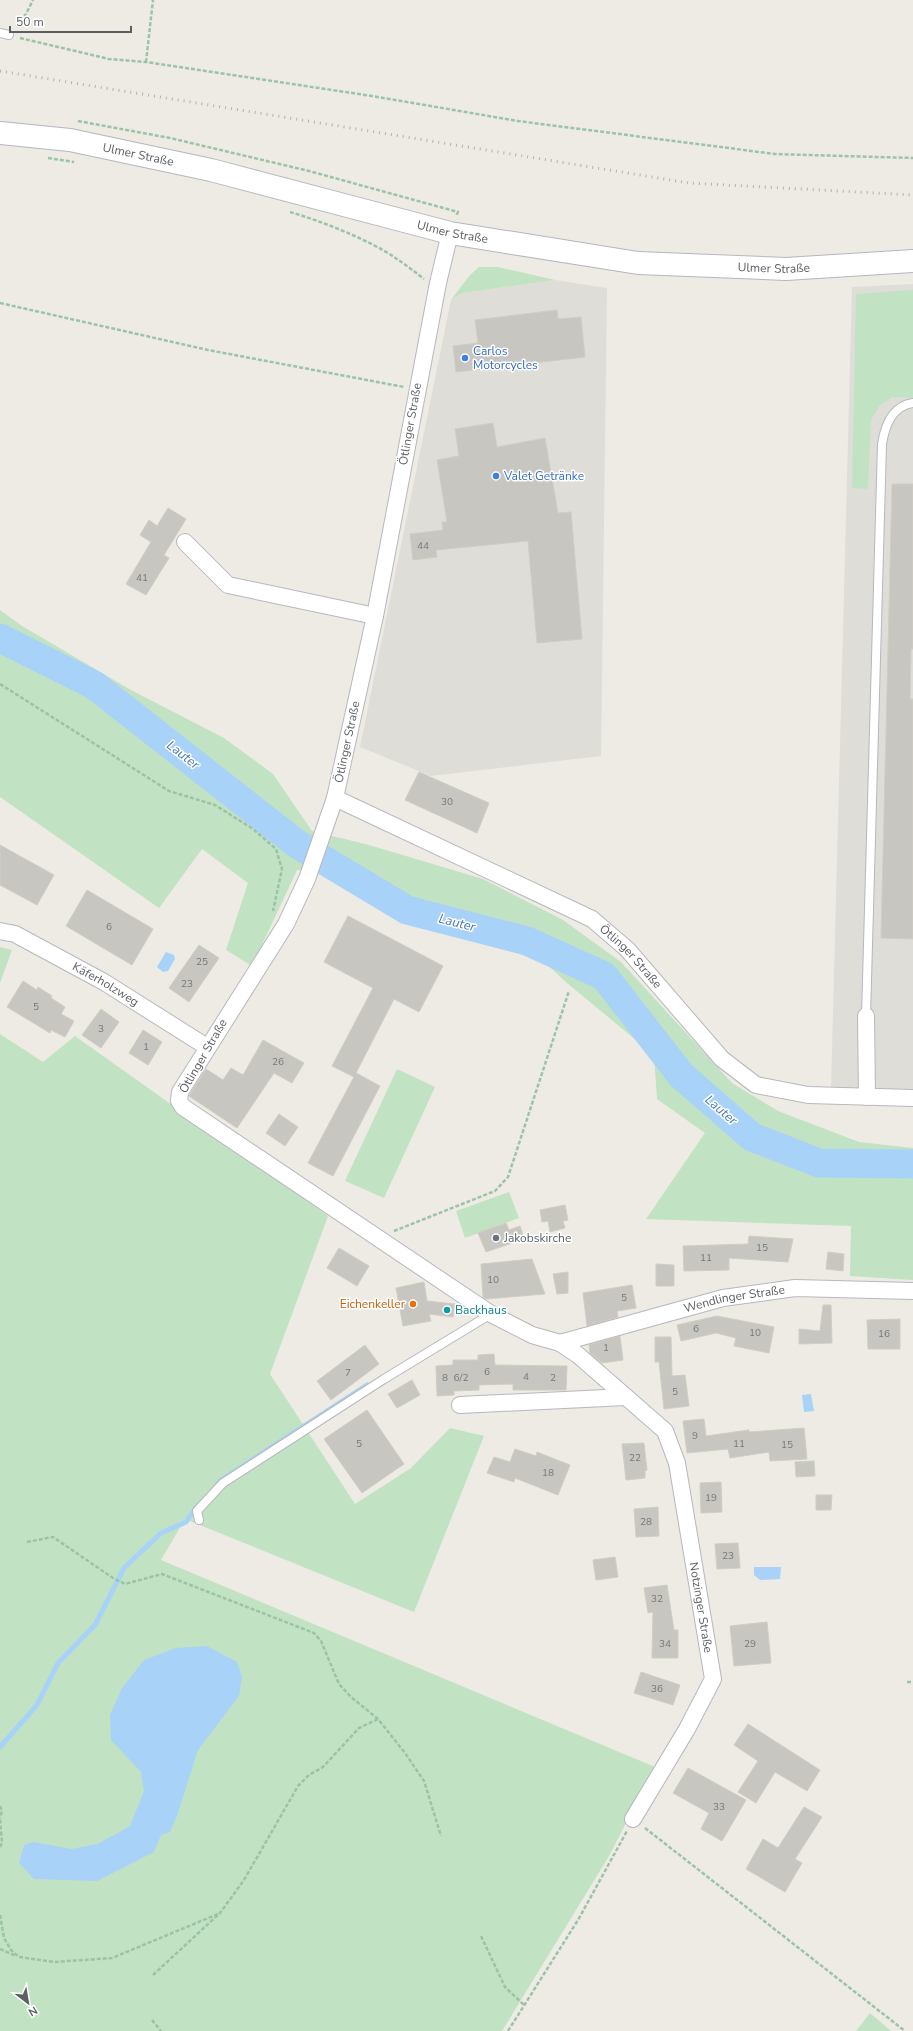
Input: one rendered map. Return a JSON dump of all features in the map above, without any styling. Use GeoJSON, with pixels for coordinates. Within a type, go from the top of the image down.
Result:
{"type":"FeatureCollection","features":[{"type":"Feature","properties":{"kind":"main road","name":"Ulmer Straße"},"geometry":{"type":"LineString","coordinates":[[0,133],[70,140],[211,170],[450,233],[638,263],[786,269],[913,261]]}},
{"type":"Feature","properties":{"kind":"street","name":"Ötlinger Straße"},"geometry":{"type":"LineString","coordinates":[[450,233],[416,389],[374,616],[335,798],[307,879],[286,924],[180,1092],[180,1101],[183,1107],[492,1314],[532,1335],[560,1343]]}},
{"type":"Feature","properties":{"kind":"street"},"geometry":{"type":"LineString","coordinates":[[186,542],[228,585],[374,616]]}},
{"type":"Feature","properties":{"kind":"street","name":"Ötlinger Straße"},"geometry":{"type":"LineString","coordinates":[[335,798],[592,919],[627,949],[722,1059],[756,1085],[808,1096],[913,1098]]}},
{"type":"Feature","properties":{"kind":"street","name":"Käferholzweg"},"geometry":{"type":"LineString","coordinates":[[0,931],[15,934],[104,982],[207,1047]]}},
{"type":"Feature","properties":{"kind":"street"},"geometry":{"type":"LineString","coordinates":[[866,1016],[867,1097]]}},
{"type":"Feature","properties":{"kind":"street","name":"Wendlinger Straße"},"geometry":{"type":"LineString","coordinates":[[560,1343],[730,1297],[795,1288],[913,1291]]}},
{"type":"Feature","properties":{"kind":"street","name":"Notzinger Straße"},"geometry":{"type":"LineString","coordinates":[[560,1343],[578,1355],[665,1431],[677,1463],[713,1679],[687,1729],[634,1819]]}},
{"type":"Feature","properties":{"kind":"street"},"geometry":{"type":"LineString","coordinates":[[460,1405],[626,1396]]}},
{"type":"Feature","properties":{"kind":"lane"},"geometry":{"type":"LineString","coordinates":[[0,34],[9,35]]}},
{"type":"Feature","properties":{"kind":"lane"},"geometry":{"type":"LineString","coordinates":[[866,1016],[882,444],[885,426],[893,414],[900,408],[913,403]]}},
{"type":"Feature","properties":{"kind":"lane"},"geometry":{"type":"LineString","coordinates":[[199,1520],[197,1511],[223,1483],[384,1379],[492,1314]]}},
{"type":"Feature","properties":{"kind":"path"},"geometry":{"type":"LineString","coordinates":[[32,0],[26,14],[9,35],[109,59],[146,62],[372,96],[518,121],[775,154],[913,158]]}},
{"type":"Feature","properties":{"kind":"path"},"geometry":{"type":"LineString","coordinates":[[146,62],[153,0]]}},
{"type":"Feature","properties":{"kind":"path"},"geometry":{"type":"LineString","coordinates":[[45,158],[82,163]]}},
{"type":"Feature","properties":{"kind":"path"},"geometry":{"type":"LineString","coordinates":[[286,211],[308,217],[354,237],[396,258],[425,280],[438,283]]}},
{"type":"Feature","properties":{"kind":"path"},"geometry":{"type":"LineString","coordinates":[[0,303],[208,350],[416,389]]}},
{"type":"Feature","properties":{"kind":"path"},"geometry":{"type":"LineString","coordinates":[[0,684],[169,791],[215,806],[253,829],[276,849],[282,869],[273,912],[286,924]]}},
{"type":"Feature","properties":{"kind":"path"},"geometry":{"type":"LineString","coordinates":[[377,1237],[495,1191],[508,1177],[569,991]]}},
{"type":"Feature","properties":{"kind":"path"},"geometry":{"type":"LineString","coordinates":[[27,1542],[53,1537],[113,1578],[125,1584],[162,1574],[314,1633],[321,1641],[339,1684],[351,1697],[378,1719],[405,1753],[424,1781],[441,1836]]}},
{"type":"Feature","properties":{"kind":"path"},"geometry":{"type":"LineString","coordinates":[[907,1682],[913,1682]]}},
{"type":"Feature","properties":{"kind":"path"},"geometry":{"type":"LineString","coordinates":[[153,1975],[220,1913],[244,1880],[298,1786],[309,1775],[322,1767],[359,1728],[378,1719]]}},
{"type":"Feature","properties":{"kind":"path"},"geometry":{"type":"LineString","coordinates":[[0,1806],[2,1811],[0,1818],[2,1843],[0,1848]]}},
{"type":"Feature","properties":{"kind":"path"},"geometry":{"type":"LineString","coordinates":[[508,2031],[578,1920],[634,1819],[905,2031]]}},
{"type":"Feature","properties":{"kind":"path"},"geometry":{"type":"LineString","coordinates":[[0,1949],[19,1957],[54,1962],[112,1958],[220,1913]]}},
{"type":"Feature","properties":{"kind":"path"},"geometry":{"type":"LineString","coordinates":[[0,1915],[4,1938],[11,1950],[19,1957]]}},
{"type":"Feature","properties":{"kind":"path"},"geometry":{"type":"LineString","coordinates":[[481,1936],[506,1987],[524,2005]]}},
{"type":"Feature","properties":{"kind":"path"},"geometry":{"type":"LineString","coordinates":[[152,2020],[161,2031]]}},
{"type":"Feature","properties":{"kind":"shaded area"},"geometry":{"type":"Polygon","coordinates":[[[555,280],[607,288],[601,756],[431,776],[360,747],[451,300],[463,293],[555,280]]]}},
{"type":"Feature","properties":{"kind":"shaded area"},"geometry":{"type":"Polygon","coordinates":[[[913,284],[913,1090],[831,1089],[852,287],[913,284]]]}},
{"type":"Feature","properties":{"kind":"green space"},"geometry":{"type":"Polygon","coordinates":[[[479,267],[498,267],[555,280],[463,293],[451,300],[469,276],[479,267]]]}},
{"type":"Feature","properties":{"kind":"green space"},"geometry":{"type":"Polygon","coordinates":[[[913,290],[913,398],[893,397],[880,405],[871,420],[868,489],[852,488],[856,294],[913,290]]]}},
{"type":"Feature","properties":{"kind":"green space"},"geometry":{"type":"Polygon","coordinates":[[[0,610],[22,626],[131,690],[224,738],[273,774],[312,831],[369,845],[483,879],[563,920],[621,962],[732,1083],[778,1111],[859,1142],[913,1148],[913,1280],[850,1276],[851,1226],[646,1219],[705,1133],[657,1099],[654,1055],[567,983],[542,960],[439,932],[394,912],[323,872],[297,870],[252,966],[226,950],[248,883],[202,849],[159,908],[0,797],[0,610]]]}},
{"type":"Feature","properties":{"kind":"green space"},"geometry":{"type":"Polygon","coordinates":[[[0,947],[12,950],[0,983],[0,947]]]}},
{"type":"Feature","properties":{"kind":"green space"},"geometry":{"type":"Polygon","coordinates":[[[0,1034],[43,1062],[75,1036],[328,1216],[270,1374],[355,1504],[411,1468],[450,1428],[484,1436],[414,1612],[185,1519],[161,1560],[655,1767],[609,1856],[502,2031],[0,2031],[0,1034]]]}},
{"type":"Feature","properties":{"kind":"green space"},"geometry":{"type":"Polygon","coordinates":[[[397,1069],[435,1087],[384,1198],[345,1181],[397,1069]]]}},
{"type":"Feature","properties":{"kind":"green space"},"geometry":{"type":"Polygon","coordinates":[[[509,1192],[519,1218],[465,1238],[456,1211],[509,1192]]]}},
{"type":"Feature","properties":{"kind":"green space"},"geometry":{"type":"Polygon","coordinates":[[[870,2013],[891,2031],[856,2031],[870,2013]]]}},
{"type":"Feature","properties":{"kind":"water"},"geometry":{"type":"Polygon","coordinates":[[[166,952],[174,955],[175,959],[168,971],[163,972],[157,967],[166,952]]]}},
{"type":"Feature","properties":{"kind":"water"},"geometry":{"type":"Polygon","coordinates":[[[811,1394],[814,1411],[804,1412],[802,1395],[811,1394]]]}},
{"type":"Feature","properties":{"kind":"water"},"geometry":{"type":"Polygon","coordinates":[[[754,1567],[781,1567],[780,1579],[760,1580],[754,1575],[754,1567]]]}},
{"type":"Feature","properties":{"kind":"water"},"geometry":{"type":"Polygon","coordinates":[[[207,1646],[237,1662],[242,1677],[239,1696],[198,1750],[177,1816],[170,1832],[161,1835],[154,1852],[97,1881],[34,1879],[19,1863],[24,1845],[34,1842],[71,1849],[98,1844],[130,1826],[144,1791],[141,1772],[111,1740],[110,1715],[122,1688],[144,1660],[176,1648],[207,1646]]]}},
{"type":"Feature","properties":{"kind":"building"},"geometry":{"type":"Polygon","coordinates":[[[557,310],[558,319],[581,317],[585,357],[456,372],[453,346],[478,343],[475,320],[557,310]]]}},
{"type":"Feature","properties":{"kind":"building"},"geometry":{"type":"Polygon","coordinates":[[[493,423],[497,447],[545,438],[558,513],[571,512],[582,639],[537,643],[528,541],[436,550],[437,557],[413,560],[410,534],[443,530],[442,522],[447,522],[437,460],[459,456],[455,429],[493,423]]]}},
{"type":"Feature","properties":{"kind":"building"},"geometry":{"type":"Polygon","coordinates":[[[892,484],[913,484],[913,649],[911,649],[910,699],[913,699],[913,939],[881,938],[892,484]]]}},
{"type":"Feature","properties":{"kind":"building"},"geometry":{"type":"Polygon","coordinates":[[[168,508],[186,519],[164,555],[169,558],[146,595],[126,584],[151,542],[140,535],[149,520],[157,526],[168,508]]]}},
{"type":"Feature","properties":{"kind":"building"},"geometry":{"type":"Polygon","coordinates":[[[419,772],[489,803],[477,833],[405,800],[419,772]]]}},
{"type":"Feature","properties":{"kind":"building"},"geometry":{"type":"Polygon","coordinates":[[[0,845],[54,875],[37,905],[0,885],[0,845]]]}},
{"type":"Feature","properties":{"kind":"building"},"geometry":{"type":"Polygon","coordinates":[[[87,890],[153,929],[132,965],[66,926],[87,890]]]}},
{"type":"Feature","properties":{"kind":"building"},"geometry":{"type":"Polygon","coordinates":[[[348,916],[443,966],[419,1012],[394,999],[356,1073],[380,1086],[333,1176],[308,1163],[354,1077],[332,1066],[373,988],[324,962],[348,916]]]}},
{"type":"Feature","properties":{"kind":"building"},"geometry":{"type":"Polygon","coordinates":[[[199,945],[219,958],[189,1002],[169,988],[199,945]]]}},
{"type":"Feature","properties":{"kind":"building"},"geometry":{"type":"Polygon","coordinates":[[[23,981],[37,990],[38,987],[65,1007],[61,1014],[74,1021],[65,1037],[51,1030],[50,1033],[7,1007],[23,981]]]}},
{"type":"Feature","properties":{"kind":"building"},"geometry":{"type":"Polygon","coordinates":[[[101,1009],[119,1022],[101,1048],[82,1035],[101,1009]]]}},
{"type":"Feature","properties":{"kind":"building"},"geometry":{"type":"Polygon","coordinates":[[[143,1030],[162,1042],[148,1065],[129,1053],[143,1030]]]}},
{"type":"Feature","properties":{"kind":"building"},"geometry":{"type":"Polygon","coordinates":[[[263,1040],[304,1063],[292,1083],[274,1073],[237,1128],[189,1096],[206,1069],[223,1080],[231,1068],[243,1075],[263,1040]]]}},
{"type":"Feature","properties":{"kind":"building"},"geometry":{"type":"Polygon","coordinates":[[[279,1114],[298,1127],[285,1146],[266,1133],[279,1114]]]}},
{"type":"Feature","properties":{"kind":"building"},"geometry":{"type":"Polygon","coordinates":[[[565,1205],[568,1220],[563,1221],[565,1228],[550,1232],[548,1221],[542,1222],[540,1210],[565,1205]]]}},
{"type":"Feature","properties":{"kind":"building","name":"Jakobskirche"},"geometry":{"type":"Polygon","coordinates":[[[506,1223],[509,1230],[520,1226],[524,1239],[486,1252],[478,1233],[506,1223]]]}},
{"type":"Feature","properties":{"kind":"building"},"geometry":{"type":"Polygon","coordinates":[[[749,1236],[793,1239],[788,1262],[729,1258],[729,1270],[684,1271],[683,1246],[748,1244],[749,1236]]]}},
{"type":"Feature","properties":{"kind":"building"},"geometry":{"type":"Polygon","coordinates":[[[339,1248],[369,1266],[357,1286],[327,1268],[339,1248]]]}},
{"type":"Feature","properties":{"kind":"building"},"geometry":{"type":"Polygon","coordinates":[[[828,1252],[844,1254],[843,1271],[826,1269],[828,1252]]]}},
{"type":"Feature","properties":{"kind":"building"},"geometry":{"type":"Polygon","coordinates":[[[532,1259],[545,1294],[486,1299],[483,1297],[481,1264],[532,1259]]]}},
{"type":"Feature","properties":{"kind":"building"},"geometry":{"type":"Polygon","coordinates":[[[656,1264],[674,1265],[674,1286],[656,1286],[656,1264]]]}},
{"type":"Feature","properties":{"kind":"building"},"geometry":{"type":"Polygon","coordinates":[[[568,1272],[568,1293],[557,1294],[553,1274],[568,1272]]]}},
{"type":"Feature","properties":{"kind":"building","name":"Eichenkeller"},"geometry":{"type":"Polygon","coordinates":[[[424,1282],[427,1301],[455,1304],[453,1317],[429,1314],[431,1321],[403,1326],[396,1288],[424,1282]]]}},
{"type":"Feature","properties":{"kind":"building"},"geometry":{"type":"Polygon","coordinates":[[[632,1285],[636,1308],[617,1311],[618,1317],[587,1326],[583,1293],[632,1285]]]}},
{"type":"Feature","properties":{"kind":"building"},"geometry":{"type":"Polygon","coordinates":[[[823,1305],[831,1305],[832,1343],[799,1344],[799,1329],[820,1331],[823,1305]]]}},
{"type":"Feature","properties":{"kind":"building"},"geometry":{"type":"Polygon","coordinates":[[[717,1316],[774,1327],[769,1353],[734,1346],[736,1338],[716,1333],[681,1341],[677,1325],[717,1316]]]}},
{"type":"Feature","properties":{"kind":"building"},"geometry":{"type":"Polygon","coordinates":[[[900,1319],[900,1349],[868,1349],[867,1320],[900,1319]]]}},
{"type":"Feature","properties":{"kind":"building"},"geometry":{"type":"Polygon","coordinates":[[[620,1336],[623,1360],[602,1363],[590,1353],[589,1345],[620,1336]]]}},
{"type":"Feature","properties":{"kind":"building"},"geometry":{"type":"Polygon","coordinates":[[[655,1337],[671,1337],[672,1376],[685,1375],[689,1406],[664,1409],[659,1362],[655,1362],[655,1337]]]}},
{"type":"Feature","properties":{"kind":"building"},"geometry":{"type":"Polygon","coordinates":[[[365,1345],[379,1364],[331,1400],[317,1381],[365,1345]]]}},
{"type":"Feature","properties":{"kind":"building"},"geometry":{"type":"Polygon","coordinates":[[[494,1354],[495,1365],[567,1366],[566,1390],[513,1390],[513,1384],[479,1385],[479,1390],[454,1391],[454,1395],[437,1396],[436,1366],[453,1365],[453,1360],[478,1360],[478,1355],[494,1354]]]}},
{"type":"Feature","properties":{"kind":"building"},"geometry":{"type":"Polygon","coordinates":[[[412,1380],[420,1395],[397,1408],[388,1394],[412,1380]]]}},
{"type":"Feature","properties":{"kind":"building"},"geometry":{"type":"Polygon","coordinates":[[[367,1410],[404,1464],[362,1493],[324,1439],[367,1410]]]}},
{"type":"Feature","properties":{"kind":"building"},"geometry":{"type":"Polygon","coordinates":[[[704,1419],[706,1436],[749,1430],[749,1432],[804,1428],[807,1459],[770,1461],[769,1452],[730,1458],[728,1449],[687,1453],[683,1421],[704,1419]]]}},
{"type":"Feature","properties":{"kind":"building"},"geometry":{"type":"Polygon","coordinates":[[[644,1443],[647,1470],[645,1471],[645,1478],[626,1480],[622,1444],[644,1443]]]}},
{"type":"Feature","properties":{"kind":"building"},"geometry":{"type":"Polygon","coordinates":[[[515,1449],[536,1456],[537,1452],[570,1465],[558,1495],[515,1478],[514,1482],[487,1473],[494,1457],[510,1462],[515,1449]]]}},
{"type":"Feature","properties":{"kind":"building"},"geometry":{"type":"Polygon","coordinates":[[[814,1461],[815,1476],[796,1477],[795,1462],[814,1461]]]}},
{"type":"Feature","properties":{"kind":"building"},"geometry":{"type":"Polygon","coordinates":[[[721,1482],[722,1512],[701,1513],[700,1483],[721,1482]]]}},
{"type":"Feature","properties":{"kind":"building"},"geometry":{"type":"Polygon","coordinates":[[[816,1495],[832,1495],[831,1510],[816,1510],[816,1495]]]}},
{"type":"Feature","properties":{"kind":"building"},"geometry":{"type":"Polygon","coordinates":[[[658,1507],[659,1536],[636,1537],[634,1509],[658,1507]]]}},
{"type":"Feature","properties":{"kind":"building"},"geometry":{"type":"Polygon","coordinates":[[[738,1543],[740,1568],[717,1569],[715,1544],[738,1543]]]}},
{"type":"Feature","properties":{"kind":"building"},"geometry":{"type":"Polygon","coordinates":[[[615,1557],[618,1577],[596,1580],[593,1560],[615,1557]]]}},
{"type":"Feature","properties":{"kind":"building"},"geometry":{"type":"Polygon","coordinates":[[[667,1585],[674,1630],[678,1630],[678,1658],[652,1658],[653,1612],[648,1613],[644,1588],[667,1585]]]}},
{"type":"Feature","properties":{"kind":"building"},"geometry":{"type":"Polygon","coordinates":[[[767,1622],[771,1663],[734,1666],[730,1626],[767,1622]]]}},
{"type":"Feature","properties":{"kind":"building"},"geometry":{"type":"Polygon","coordinates":[[[641,1672],[680,1685],[673,1705],[634,1693],[641,1672]]]}},
{"type":"Feature","properties":{"kind":"building"},"geometry":{"type":"Polygon","coordinates":[[[748,1724],[820,1770],[807,1791],[775,1772],[756,1803],[738,1792],[758,1761],[734,1745],[748,1724]]]}},
{"type":"Feature","properties":{"kind":"building"},"geometry":{"type":"Polygon","coordinates":[[[688,1768],[746,1800],[722,1841],[701,1829],[709,1813],[673,1793],[688,1768]]]}},
{"type":"Feature","properties":{"kind":"building"},"geometry":{"type":"Polygon","coordinates":[[[804,1807],[822,1817],[795,1859],[802,1863],[785,1892],[746,1869],[763,1839],[778,1848],[804,1807]]]}},
{"type":"Feature","properties":{"kind":"waterway","name":"Lauter"},"geometry":{"type":"LineString","coordinates":[[0,638],[94,685],[297,844],[407,910],[527,941],[604,976],[681,1075],[752,1137],[819,1163],[913,1164]]}},
{"type":"Feature","properties":{"kind":"waterway"},"geometry":{"type":"LineString","coordinates":[[217,1484],[367,1385]]}},
{"type":"Feature","properties":{"kind":"waterway"},"geometry":{"type":"LineString","coordinates":[[0,1747],[37,1705],[58,1663],[95,1625],[124,1568],[161,1533],[186,1522],[197,1506]]}},
{"type":"Feature","properties":{"kind":"railway"},"geometry":{"type":"LineString","coordinates":[[0,71],[689,183],[913,195]]}},
{"type":"Feature","properties":{"kind":"place","name":"Carlos Motorcycles"},"geometry":{"type":"Point","coordinates":[465,358]}},
{"type":"Feature","properties":{"kind":"place","name":"Valet Getränke"},"geometry":{"type":"Point","coordinates":[496,476]}},
{"type":"Feature","properties":{"kind":"place","name":"Jakobskirche"},"geometry":{"type":"Point","coordinates":[496,1238]}},
{"type":"Feature","properties":{"kind":"place","name":"Eichenkeller"},"geometry":{"type":"Point","coordinates":[413,1304]}},
{"type":"Feature","properties":{"kind":"place","name":"Backhaus"},"geometry":{"type":"Point","coordinates":[447,1310]}}]}
